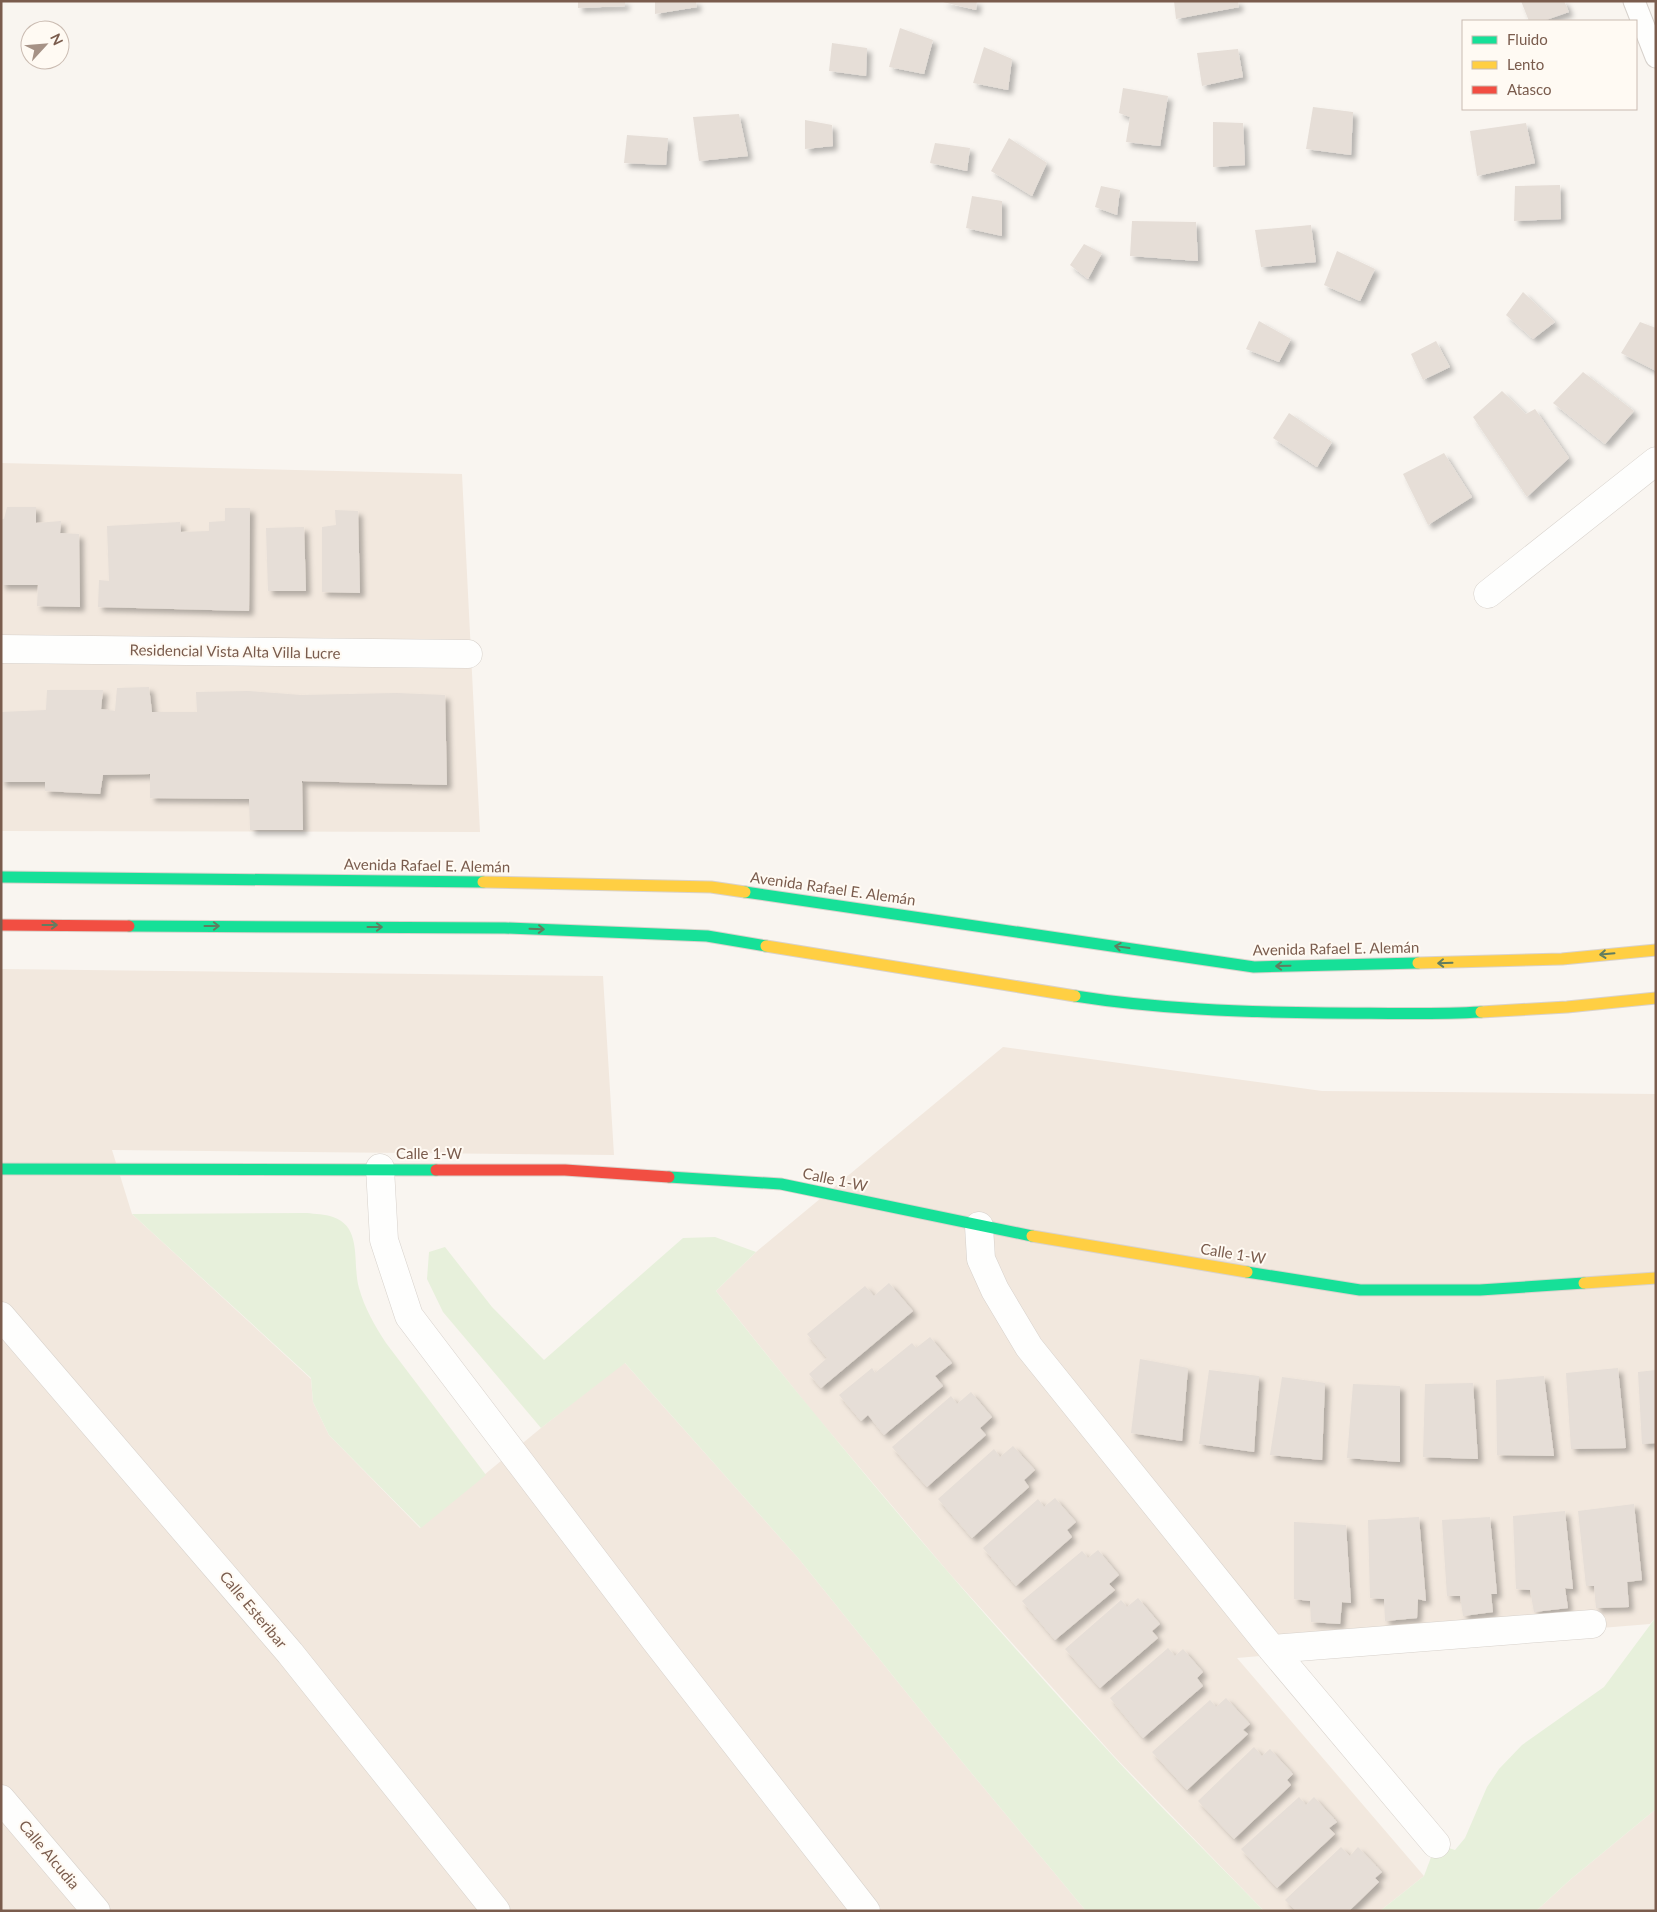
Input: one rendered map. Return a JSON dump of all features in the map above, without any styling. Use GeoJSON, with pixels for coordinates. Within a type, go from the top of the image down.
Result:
{"type":"FeatureCollection","features":[{"type":"Feature","properties":{"kind":"main road","name":"Avenida Rafael E. Alemán"},"geometry":{"type":"LineString","coordinates":[[1,877],[506,882],[711,887],[1254,967],[1562,958],[1656,950]]}},
{"type":"Feature","properties":{"kind":"main road"},"geometry":{"type":"LineString","coordinates":[[1,925],[505,928],[708,936],[1113,1002],[1253,1012],[1438,1014],[1567,1007],[1656,998]]}},
{"type":"Feature","properties":{"kind":"main road","name":"Calle 1-W"},"geometry":{"type":"LineString","coordinates":[[1,1169],[380,1168],[565,1170],[781,1184],[979,1226],[1127,1253],[1360,1290],[1480,1290],[1656,1278]]}},
{"type":"Feature","properties":{"kind":"street"},"geometry":{"type":"LineString","coordinates":[[1488,594],[1656,461]]}},
{"type":"Feature","properties":{"kind":"street","name":"Residencial Vista Alta Villa Lucre"},"geometry":{"type":"LineString","coordinates":[[1,649],[468,654]]}},
{"type":"Feature","properties":{"kind":"street"},"geometry":{"type":"LineString","coordinates":[[380,1168],[384,1240],[410,1316],[655,1640],[866,1911]]}},
{"type":"Feature","properties":{"kind":"street"},"geometry":{"type":"LineString","coordinates":[[979,1226],[982,1259],[995,1290],[1029,1347],[1272,1649],[1436,1844]]}},
{"type":"Feature","properties":{"kind":"street","name":"Calle Esteribar"},"geometry":{"type":"LineString","coordinates":[[1,1316],[290,1653],[496,1911]]}},
{"type":"Feature","properties":{"kind":"street"},"geometry":{"type":"LineString","coordinates":[[1272,1649],[1592,1624]]}},
{"type":"Feature","properties":{"kind":"street","name":"Calle Alcudia"},"geometry":{"type":"LineString","coordinates":[[1,1800],[96,1911]]}},
{"type":"Feature","properties":{"kind":"lane"},"geometry":{"type":"LineString","coordinates":[[1634,1],[1656,56]]}},
{"type":"Feature","properties":{"kind":"shaded area"},"geometry":{"type":"Polygon","coordinates":[[[1,463],[462,474],[480,832],[1,831],[1,463]]]}},
{"type":"Feature","properties":{"kind":"shaded area"},"geometry":{"type":"Polygon","coordinates":[[[1,969],[603,976],[614,1155],[112,1150],[132,1214],[311,1379],[313,1402],[329,1435],[420,1528],[624,1362],[799,1559],[959,1758],[1086,1911],[1,1911],[1,969]]]}},
{"type":"Feature","properties":{"kind":"shaded area"},"geometry":{"type":"Polygon","coordinates":[[[1003,1047],[1322,1091],[1656,1094],[1656,1617],[1650,1624],[1237,1658],[1424,1876],[1380,1911],[1264,1911],[1114,1756],[949,1573],[811,1410],[716,1291],[756,1252],[1003,1047]]]}},
{"type":"Feature","properties":{"kind":"shaded area"},"geometry":{"type":"Polygon","coordinates":[[[1656,1809],[1656,1911],[1536,1911],[1571,1879],[1656,1809]]]}},
{"type":"Feature","properties":{"kind":"green space"},"geometry":{"type":"Polygon","coordinates":[[[307,1213],[333,1217],[349,1229],[355,1247],[359,1288],[374,1323],[386,1343],[486,1475],[421,1528],[329,1435],[313,1402],[311,1378],[132,1214],[307,1213]]]}},
{"type":"Feature","properties":{"kind":"green space"},"geometry":{"type":"Polygon","coordinates":[[[715,1237],[756,1252],[716,1291],[860,1469],[1061,1700],[1132,1776],[1264,1911],[1086,1911],[959,1758],[799,1559],[625,1363],[541,1428],[443,1312],[427,1279],[429,1252],[445,1247],[492,1307],[544,1360],[683,1238],[715,1237]]]}},
{"type":"Feature","properties":{"kind":"green space"},"geometry":{"type":"Polygon","coordinates":[[[1656,1617],[1656,1809],[1571,1879],[1536,1911],[1380,1911],[1424,1876],[1436,1844],[1455,1850],[1465,1838],[1487,1787],[1499,1769],[1522,1745],[1604,1687],[1656,1617]]]}},
{"type":"Feature","properties":{"kind":"building"},"geometry":{"type":"Polygon","coordinates":[[[578,1],[625,1],[625,6],[578,8],[578,1]]]}},
{"type":"Feature","properties":{"kind":"building"},"geometry":{"type":"Polygon","coordinates":[[[655,1],[696,1],[697,7],[655,14],[655,1]]]}},
{"type":"Feature","properties":{"kind":"building"},"geometry":{"type":"Polygon","coordinates":[[[977,1],[976,10],[943,2],[977,1]]]}},
{"type":"Feature","properties":{"kind":"building"},"geometry":{"type":"Polygon","coordinates":[[[1174,1],[1238,1],[1239,7],[1176,19],[1174,1]]]}},
{"type":"Feature","properties":{"kind":"building"},"geometry":{"type":"Polygon","coordinates":[[[1521,1],[1564,1],[1569,12],[1546,20],[1529,20],[1521,1]]]}},
{"type":"Feature","properties":{"kind":"building"},"geometry":{"type":"Polygon","coordinates":[[[900,28],[933,40],[924,74],[889,67],[900,28]]]}},
{"type":"Feature","properties":{"kind":"building"},"geometry":{"type":"Polygon","coordinates":[[[832,43],[867,48],[866,76],[829,71],[832,43]]]}},
{"type":"Feature","properties":{"kind":"building"},"geometry":{"type":"Polygon","coordinates":[[[984,47],[1012,59],[1008,90],[973,83],[984,47]]]}},
{"type":"Feature","properties":{"kind":"building"},"geometry":{"type":"Polygon","coordinates":[[[1238,49],[1243,77],[1202,86],[1197,53],[1238,49]]]}},
{"type":"Feature","properties":{"kind":"building"},"geometry":{"type":"Polygon","coordinates":[[[1123,88],[1168,96],[1160,146],[1126,142],[1130,117],[1119,113],[1123,88]]]}},
{"type":"Feature","properties":{"kind":"building"},"geometry":{"type":"Polygon","coordinates":[[[1313,107],[1353,112],[1351,155],[1306,149],[1313,107]]]}},
{"type":"Feature","properties":{"kind":"building"},"geometry":{"type":"Polygon","coordinates":[[[739,114],[748,156],[699,161],[693,117],[739,114]]]}},
{"type":"Feature","properties":{"kind":"building"},"geometry":{"type":"Polygon","coordinates":[[[805,120],[832,125],[833,146],[805,149],[805,120]]]}},
{"type":"Feature","properties":{"kind":"building"},"geometry":{"type":"Polygon","coordinates":[[[1213,122],[1243,123],[1245,165],[1213,167],[1213,122]]]}},
{"type":"Feature","properties":{"kind":"building"},"geometry":{"type":"Polygon","coordinates":[[[1526,123],[1535,163],[1477,176],[1470,131],[1526,123]]]}},
{"type":"Feature","properties":{"kind":"building"},"geometry":{"type":"Polygon","coordinates":[[[627,135],[668,138],[666,165],[624,163],[627,135]]]}},
{"type":"Feature","properties":{"kind":"building"},"geometry":{"type":"Polygon","coordinates":[[[1009,138],[1047,163],[1032,196],[991,171],[1009,138]]]}},
{"type":"Feature","properties":{"kind":"building"},"geometry":{"type":"Polygon","coordinates":[[[935,143],[970,148],[967,171],[930,163],[935,143]]]}},
{"type":"Feature","properties":{"kind":"building"},"geometry":{"type":"Polygon","coordinates":[[[1560,185],[1561,219],[1514,221],[1515,186],[1560,185]]]}},
{"type":"Feature","properties":{"kind":"building"},"geometry":{"type":"Polygon","coordinates":[[[1101,186],[1120,190],[1117,215],[1095,207],[1101,186]]]}},
{"type":"Feature","properties":{"kind":"building"},"geometry":{"type":"Polygon","coordinates":[[[972,196],[1002,201],[1002,236],[966,228],[972,196]]]}},
{"type":"Feature","properties":{"kind":"building"},"geometry":{"type":"Polygon","coordinates":[[[1132,221],[1196,222],[1198,261],[1130,256],[1132,221]]]}},
{"type":"Feature","properties":{"kind":"building"},"geometry":{"type":"Polygon","coordinates":[[[1311,225],[1316,262],[1261,267],[1255,230],[1311,225]]]}},
{"type":"Feature","properties":{"kind":"building"},"geometry":{"type":"Polygon","coordinates":[[[1084,244],[1102,253],[1088,279],[1070,265],[1084,244]]]}},
{"type":"Feature","properties":{"kind":"building"},"geometry":{"type":"Polygon","coordinates":[[[1337,251],[1375,269],[1360,301],[1324,285],[1337,251]]]}},
{"type":"Feature","properties":{"kind":"building"},"geometry":{"type":"Polygon","coordinates":[[[1523,292],[1555,322],[1533,339],[1506,315],[1523,292]]]}},
{"type":"Feature","properties":{"kind":"building"},"geometry":{"type":"Polygon","coordinates":[[[1259,321],[1291,339],[1279,362],[1246,349],[1259,321]]]}},
{"type":"Feature","properties":{"kind":"building"},"geometry":{"type":"Polygon","coordinates":[[[1640,322],[1656,328],[1656,371],[1621,353],[1640,322]]]}},
{"type":"Feature","properties":{"kind":"building"},"geometry":{"type":"Polygon","coordinates":[[[1436,341],[1450,367],[1423,380],[1411,354],[1436,341]]]}},
{"type":"Feature","properties":{"kind":"building"},"geometry":{"type":"Polygon","coordinates":[[[1583,372],[1634,411],[1605,444],[1553,403],[1583,372]]]}},
{"type":"Feature","properties":{"kind":"building"},"geometry":{"type":"Polygon","coordinates":[[[1502,391],[1526,414],[1535,409],[1569,458],[1527,497],[1473,417],[1502,391]]]}},
{"type":"Feature","properties":{"kind":"building"},"geometry":{"type":"Polygon","coordinates":[[[1289,413],[1332,442],[1317,467],[1273,438],[1289,413]]]}},
{"type":"Feature","properties":{"kind":"building"},"geometry":{"type":"Polygon","coordinates":[[[1444,453],[1472,497],[1428,525],[1403,474],[1444,453]]]}},
{"type":"Feature","properties":{"kind":"building"},"geometry":{"type":"Polygon","coordinates":[[[7,507],[36,507],[36,523],[61,521],[60,533],[79,534],[80,607],[37,606],[38,585],[1,585],[1,519],[4,519],[7,507]]]}},
{"type":"Feature","properties":{"kind":"building"},"geometry":{"type":"Polygon","coordinates":[[[225,508],[250,508],[249,611],[98,607],[99,580],[109,581],[107,526],[180,522],[181,532],[209,531],[209,522],[225,521],[225,508]]]}},
{"type":"Feature","properties":{"kind":"building"},"geometry":{"type":"Polygon","coordinates":[[[335,510],[358,511],[360,593],[322,592],[322,527],[336,525],[335,510]]]}},
{"type":"Feature","properties":{"kind":"building"},"geometry":{"type":"Polygon","coordinates":[[[304,527],[306,591],[268,591],[266,528],[304,527]]]}},
{"type":"Feature","properties":{"kind":"building"},"geometry":{"type":"Polygon","coordinates":[[[149,687],[152,712],[197,712],[196,692],[248,691],[301,695],[396,693],[445,695],[447,785],[302,781],[303,830],[250,830],[249,799],[150,798],[150,774],[103,775],[100,794],[45,791],[45,782],[1,782],[1,712],[46,710],[47,690],[103,690],[101,709],[115,711],[117,688],[149,687]]]}},
{"type":"Feature","properties":{"kind":"building"},"geometry":{"type":"Polygon","coordinates":[[[889,1283],[913,1311],[821,1388],[809,1374],[827,1358],[807,1334],[865,1286],[874,1296],[889,1283]]]}},
{"type":"Feature","properties":{"kind":"building"},"geometry":{"type":"Polygon","coordinates":[[[930,1337],[952,1363],[935,1376],[943,1386],[884,1435],[868,1415],[861,1421],[839,1395],[872,1368],[875,1373],[912,1343],[916,1348],[930,1337]]]}},
{"type":"Feature","properties":{"kind":"building"},"geometry":{"type":"Polygon","coordinates":[[[1140,1359],[1188,1368],[1182,1441],[1131,1433],[1140,1359]]]}},
{"type":"Feature","properties":{"kind":"building"},"geometry":{"type":"Polygon","coordinates":[[[1618,1368],[1626,1448],[1571,1449],[1566,1373],[1618,1368]]]}},
{"type":"Feature","properties":{"kind":"building"},"geometry":{"type":"Polygon","coordinates":[[[1209,1370],[1259,1376],[1254,1452],[1199,1444],[1209,1370]]]}},
{"type":"Feature","properties":{"kind":"building"},"geometry":{"type":"Polygon","coordinates":[[[1656,1370],[1656,1443],[1642,1444],[1638,1372],[1656,1370]]]}},
{"type":"Feature","properties":{"kind":"building"},"geometry":{"type":"Polygon","coordinates":[[[1544,1376],[1554,1456],[1497,1455],[1496,1380],[1544,1376]]]}},
{"type":"Feature","properties":{"kind":"building"},"geometry":{"type":"Polygon","coordinates":[[[1282,1377],[1325,1383],[1322,1460],[1270,1455],[1282,1377]]]}},
{"type":"Feature","properties":{"kind":"building"},"geometry":{"type":"Polygon","coordinates":[[[1473,1383],[1478,1459],[1423,1457],[1425,1384],[1473,1383]]]}},
{"type":"Feature","properties":{"kind":"building"},"geometry":{"type":"Polygon","coordinates":[[[1353,1384],[1400,1386],[1400,1462],[1347,1458],[1353,1384]]]}},
{"type":"Feature","properties":{"kind":"building"},"geometry":{"type":"Polygon","coordinates":[[[971,1392],[992,1417],[980,1428],[986,1435],[927,1487],[892,1447],[951,1396],[957,1404],[971,1392]]]}},
{"type":"Feature","properties":{"kind":"building"},"geometry":{"type":"Polygon","coordinates":[[[1013,1446],[1035,1470],[1024,1480],[1029,1487],[972,1538],[938,1499],[994,1449],[1000,1457],[1013,1446]]]}},
{"type":"Feature","properties":{"kind":"building"},"geometry":{"type":"Polygon","coordinates":[[[1055,1498],[1076,1522],[1067,1530],[1072,1537],[1016,1586],[983,1548],[1038,1499],[1044,1507],[1055,1498]]]}},
{"type":"Feature","properties":{"kind":"building"},"geometry":{"type":"Polygon","coordinates":[[[1634,1504],[1642,1580],[1627,1582],[1629,1607],[1596,1608],[1594,1586],[1586,1586],[1578,1511],[1634,1504]]]}},
{"type":"Feature","properties":{"kind":"building"},"geometry":{"type":"Polygon","coordinates":[[[1565,1511],[1573,1589],[1565,1588],[1568,1608],[1534,1612],[1530,1590],[1516,1589],[1513,1516],[1565,1511]]]}},
{"type":"Feature","properties":{"kind":"building"},"geometry":{"type":"Polygon","coordinates":[[[1419,1517],[1426,1601],[1418,1599],[1417,1618],[1385,1621],[1384,1599],[1370,1598],[1368,1520],[1419,1517]]]}},
{"type":"Feature","properties":{"kind":"building"},"geometry":{"type":"Polygon","coordinates":[[[1490,1517],[1497,1594],[1491,1594],[1493,1612],[1463,1616],[1460,1596],[1447,1596],[1442,1520],[1490,1517]]]}},
{"type":"Feature","properties":{"kind":"building"},"geometry":{"type":"Polygon","coordinates":[[[1294,1522],[1346,1525],[1351,1603],[1342,1602],[1340,1624],[1311,1622],[1310,1601],[1294,1599],[1294,1522]]]}},
{"type":"Feature","properties":{"kind":"building"},"geometry":{"type":"Polygon","coordinates":[[[1098,1550],[1119,1575],[1109,1584],[1115,1590],[1055,1640],[1022,1601],[1082,1551],[1088,1558],[1098,1550]]]}},
{"type":"Feature","properties":{"kind":"building"},"geometry":{"type":"Polygon","coordinates":[[[1138,1598],[1160,1624],[1152,1631],[1158,1638],[1100,1688],[1065,1649],[1121,1600],[1127,1607],[1138,1598]]]}},
{"type":"Feature","properties":{"kind":"building"},"geometry":{"type":"Polygon","coordinates":[[[1168,1648],[1175,1656],[1183,1649],[1203,1672],[1197,1678],[1203,1686],[1143,1738],[1110,1698],[1168,1648]]]}},
{"type":"Feature","properties":{"kind":"building"},"geometry":{"type":"Polygon","coordinates":[[[1226,1698],[1250,1724],[1243,1730],[1248,1734],[1187,1790],[1152,1752],[1210,1700],[1216,1707],[1226,1698]]]}},
{"type":"Feature","properties":{"kind":"building"},"geometry":{"type":"Polygon","coordinates":[[[1254,1747],[1262,1756],[1270,1749],[1293,1774],[1287,1780],[1291,1785],[1234,1839],[1198,1801],[1254,1747]]]}},
{"type":"Feature","properties":{"kind":"building"},"geometry":{"type":"Polygon","coordinates":[[[1299,1797],[1306,1805],[1314,1797],[1337,1822],[1329,1828],[1335,1834],[1277,1888],[1241,1849],[1299,1797]]]}},
{"type":"Feature","properties":{"kind":"building"},"geometry":{"type":"Polygon","coordinates":[[[1341,1847],[1350,1856],[1358,1847],[1382,1872],[1375,1878],[1379,1882],[1349,1911],[1296,1911],[1285,1900],[1341,1847]]]}},
{"type":"Feature","properties":{"kind":"traffic: fast"},"geometry":{"type":"LineString","coordinates":[[1,877],[483,882]]}},
{"type":"Feature","properties":{"kind":"traffic: fast"},"geometry":{"type":"LineString","coordinates":[[745,892],[1254,967],[1418,963]]}},
{"type":"Feature","properties":{"kind":"traffic: fast"},"geometry":{"type":"LineString","coordinates":[[129,926],[505,928],[707,936],[766,946]]}},
{"type":"Feature","properties":{"kind":"traffic: fast"},"geometry":{"type":"LineString","coordinates":[[1075,996],[1168,1007],[1231,1011],[1403,1014],[1481,1012]]}},
{"type":"Feature","properties":{"kind":"traffic: fast"},"geometry":{"type":"LineString","coordinates":[[1,1169],[436,1170]]}},
{"type":"Feature","properties":{"kind":"traffic: fast"},"geometry":{"type":"LineString","coordinates":[[669,1177],[781,1184],[1032,1236]]}},
{"type":"Feature","properties":{"kind":"traffic: fast"},"geometry":{"type":"LineString","coordinates":[[1247,1272],[1360,1290],[1480,1290],[1584,1283]]}},
{"type":"Feature","properties":{"kind":"traffic: slow"},"geometry":{"type":"LineString","coordinates":[[483,882],[711,887],[745,892]]}},
{"type":"Feature","properties":{"kind":"traffic: slow"},"geometry":{"type":"LineString","coordinates":[[766,946],[1075,996]]}},
{"type":"Feature","properties":{"kind":"traffic: slow"},"geometry":{"type":"LineString","coordinates":[[1418,963],[1562,959],[1656,950]]}},
{"type":"Feature","properties":{"kind":"traffic: slow"},"geometry":{"type":"LineString","coordinates":[[1481,1012],[1567,1007],[1656,998]]}},
{"type":"Feature","properties":{"kind":"traffic: slow"},"geometry":{"type":"LineString","coordinates":[[1032,1236],[1247,1272]]}},
{"type":"Feature","properties":{"kind":"traffic: slow"},"geometry":{"type":"LineString","coordinates":[[1584,1283],[1656,1278]]}},
{"type":"Feature","properties":{"kind":"traffic: jam"},"geometry":{"type":"LineString","coordinates":[[1,925],[129,926]]}},
{"type":"Feature","properties":{"kind":"traffic: jam"},"geometry":{"type":"LineString","coordinates":[[436,1170],[565,1170],[669,1177]]}}]}
